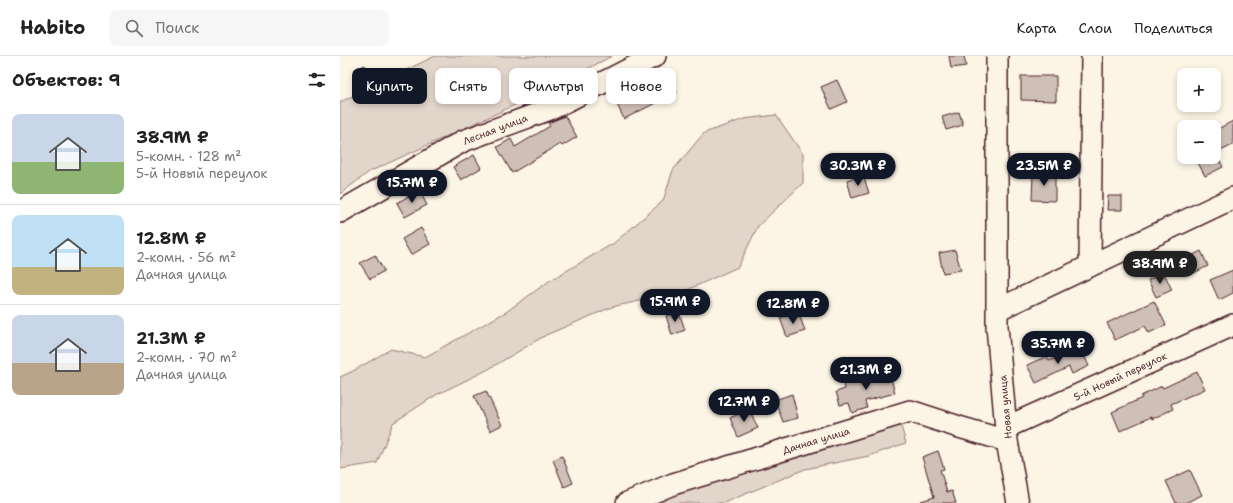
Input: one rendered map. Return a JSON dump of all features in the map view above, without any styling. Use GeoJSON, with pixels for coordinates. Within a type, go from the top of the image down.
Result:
{"type":"FeatureCollection","features":[{"type":"Feature","properties":{"kind":"street","name":"Лесная улица"},"geometry":{"type":"LineString","coordinates":[[340,212],[463,141],[553,108],[654,56]]}},
{"type":"Feature","properties":{"kind":"street","name":"Новая улица"},"geometry":{"type":"LineString","coordinates":[[997,56],[997,310],[1007,434],[1018,503]]}},
{"type":"Feature","properties":{"kind":"street"},"geometry":{"type":"LineString","coordinates":[[1090,266],[1092,56]]}},
{"type":"Feature","properties":{"kind":"street"},"geometry":{"type":"LineString","coordinates":[[997,310],[1233,198]]}},
{"type":"Feature","properties":{"kind":"street","name":"5-й Новый переулок"},"geometry":{"type":"LineString","coordinates":[[1007,434],[1233,325]]}},
{"type":"Feature","properties":{"kind":"street","name":"Дачная улица"},"geometry":{"type":"LineString","coordinates":[[627,503],[673,484],[910,411],[959,427],[1007,434]]}},
{"type":"Feature","properties":{"kind":"shaded area"},"geometry":{"type":"Polygon","coordinates":[[[435,56],[612,56],[589,68],[509,68],[509,104],[517,104],[369,172],[340,194],[340,102],[352,96],[352,104],[427,104],[427,68],[410,68],[435,56]]]}},
{"type":"Feature","properties":{"kind":"shaded area"},"geometry":{"type":"Polygon","coordinates":[[[776,115],[803,154],[803,183],[758,226],[738,267],[685,291],[612,307],[546,335],[487,370],[436,395],[393,423],[377,463],[340,469],[340,377],[391,349],[425,357],[506,312],[549,281],[614,243],[663,201],[673,170],[704,133],[744,119],[776,115]]]}},
{"type":"Feature","properties":{"kind":"shaded area"},"geometry":{"type":"Polygon","coordinates":[[[900,423],[906,443],[869,456],[805,469],[724,503],[633,503],[900,423]]]}},
{"type":"Feature","properties":{"kind":"building"},"geometry":{"type":"Polygon","coordinates":[[[949,56],[964,56],[966,66],[951,68],[949,56]]]}},
{"type":"Feature","properties":{"kind":"building"},"geometry":{"type":"Polygon","coordinates":[[[365,65],[366,68],[358,68],[365,65]]]}},
{"type":"Feature","properties":{"kind":"building"},"geometry":{"type":"Polygon","coordinates":[[[1021,76],[1056,76],[1056,101],[1021,100],[1021,76]]]}},
{"type":"Feature","properties":{"kind":"building"},"geometry":{"type":"Polygon","coordinates":[[[837,80],[847,102],[831,109],[821,87],[837,80]]]}},
{"type":"Feature","properties":{"kind":"building"},"geometry":{"type":"Polygon","coordinates":[[[617,104],[653,104],[624,119],[617,104]]]}},
{"type":"Feature","properties":{"kind":"building"},"geometry":{"type":"Polygon","coordinates":[[[959,112],[963,125],[946,130],[942,117],[959,112]]]}},
{"type":"Feature","properties":{"kind":"building"},"geometry":{"type":"Polygon","coordinates":[[[565,116],[577,137],[562,146],[560,144],[512,173],[497,147],[511,139],[515,147],[550,126],[548,123],[565,116]]]}},
{"type":"Feature","properties":{"kind":"building"},"geometry":{"type":"Polygon","coordinates":[[[1233,121],[1233,145],[1221,151],[1221,127],[1233,121]]]}},
{"type":"Feature","properties":{"kind":"building"},"geometry":{"type":"Polygon","coordinates":[[[474,155],[481,168],[461,180],[453,167],[474,155]]]}},
{"type":"Feature","properties":{"kind":"building"},"geometry":{"type":"Polygon","coordinates":[[[1221,163],[1223,167],[1205,176],[1199,164],[1221,163]]]}},
{"type":"Feature","properties":{"kind":"building"},"geometry":{"type":"Polygon","coordinates":[[[1033,173],[1055,174],[1055,201],[1032,200],[1033,173]]]}},
{"type":"Feature","properties":{"kind":"building"},"geometry":{"type":"Polygon","coordinates":[[[863,175],[869,193],[852,198],[847,180],[863,175]]]}},
{"type":"Feature","properties":{"kind":"building"},"geometry":{"type":"Polygon","coordinates":[[[419,190],[427,205],[405,217],[397,203],[419,190]]]}},
{"type":"Feature","properties":{"kind":"building"},"geometry":{"type":"Polygon","coordinates":[[[1108,196],[1122,196],[1122,210],[1107,210],[1108,196]]]}},
{"type":"Feature","properties":{"kind":"building"},"geometry":{"type":"Polygon","coordinates":[[[421,228],[430,244],[411,255],[402,239],[421,228]]]}},
{"type":"Feature","properties":{"kind":"building"},"geometry":{"type":"Polygon","coordinates":[[[955,250],[961,270],[943,273],[939,253],[955,250]]]}},
{"type":"Feature","properties":{"kind":"building"},"geometry":{"type":"Polygon","coordinates":[[[1201,251],[1208,266],[1194,273],[1187,258],[1201,251]]]}},
{"type":"Feature","properties":{"kind":"building"},"geometry":{"type":"Polygon","coordinates":[[[375,255],[384,271],[370,279],[360,263],[375,255]]]}},
{"type":"Feature","properties":{"kind":"building"},"geometry":{"type":"Polygon","coordinates":[[[1233,270],[1233,293],[1219,300],[1210,280],[1233,270]]]}},
{"type":"Feature","properties":{"kind":"building"},"geometry":{"type":"Polygon","coordinates":[[[1164,273],[1172,290],[1156,297],[1148,280],[1164,273]]]}},
{"type":"Feature","properties":{"kind":"building"},"geometry":{"type":"Polygon","coordinates":[[[1154,301],[1166,325],[1149,333],[1145,326],[1115,340],[1107,323],[1154,301]]]}},
{"type":"Feature","properties":{"kind":"building"},"geometry":{"type":"Polygon","coordinates":[[[679,312],[685,330],[672,335],[666,316],[679,312]]]}},
{"type":"Feature","properties":{"kind":"building"},"geometry":{"type":"Polygon","coordinates":[[[795,313],[799,314],[805,331],[787,337],[780,318],[795,313]]]}},
{"type":"Feature","properties":{"kind":"building"},"geometry":{"type":"Polygon","coordinates":[[[1080,347],[1089,366],[1072,374],[1069,367],[1036,383],[1027,365],[1047,356],[1049,361],[1080,347]]]}},
{"type":"Feature","properties":{"kind":"building"},"geometry":{"type":"Polygon","coordinates":[[[889,371],[895,393],[865,401],[867,408],[852,413],[849,403],[840,405],[836,392],[845,389],[843,383],[889,371]]]}},
{"type":"Feature","properties":{"kind":"building"},"geometry":{"type":"Polygon","coordinates":[[[1197,372],[1205,389],[1171,404],[1173,409],[1120,431],[1112,412],[1142,398],[1141,396],[1162,386],[1163,388],[1197,372]]]}},
{"type":"Feature","properties":{"kind":"building"},"geometry":{"type":"Polygon","coordinates":[[[486,391],[502,425],[490,431],[474,396],[486,391]]]}},
{"type":"Feature","properties":{"kind":"building"},"geometry":{"type":"Polygon","coordinates":[[[792,394],[798,418],[783,422],[775,400],[792,394]]]}},
{"type":"Feature","properties":{"kind":"building"},"geometry":{"type":"Polygon","coordinates":[[[749,409],[758,428],[738,437],[730,418],[749,409]]]}},
{"type":"Feature","properties":{"kind":"building"},"geometry":{"type":"Polygon","coordinates":[[[938,451],[944,469],[940,470],[947,492],[952,491],[956,503],[921,503],[921,501],[934,497],[922,457],[938,451]]]}},
{"type":"Feature","properties":{"kind":"building"},"geometry":{"type":"Polygon","coordinates":[[[562,456],[573,483],[564,487],[553,460],[562,456]]]}},
{"type":"Feature","properties":{"kind":"building"},"geometry":{"type":"Polygon","coordinates":[[[1190,470],[1202,495],[1185,503],[1176,503],[1166,481],[1190,470]]]}}]}
